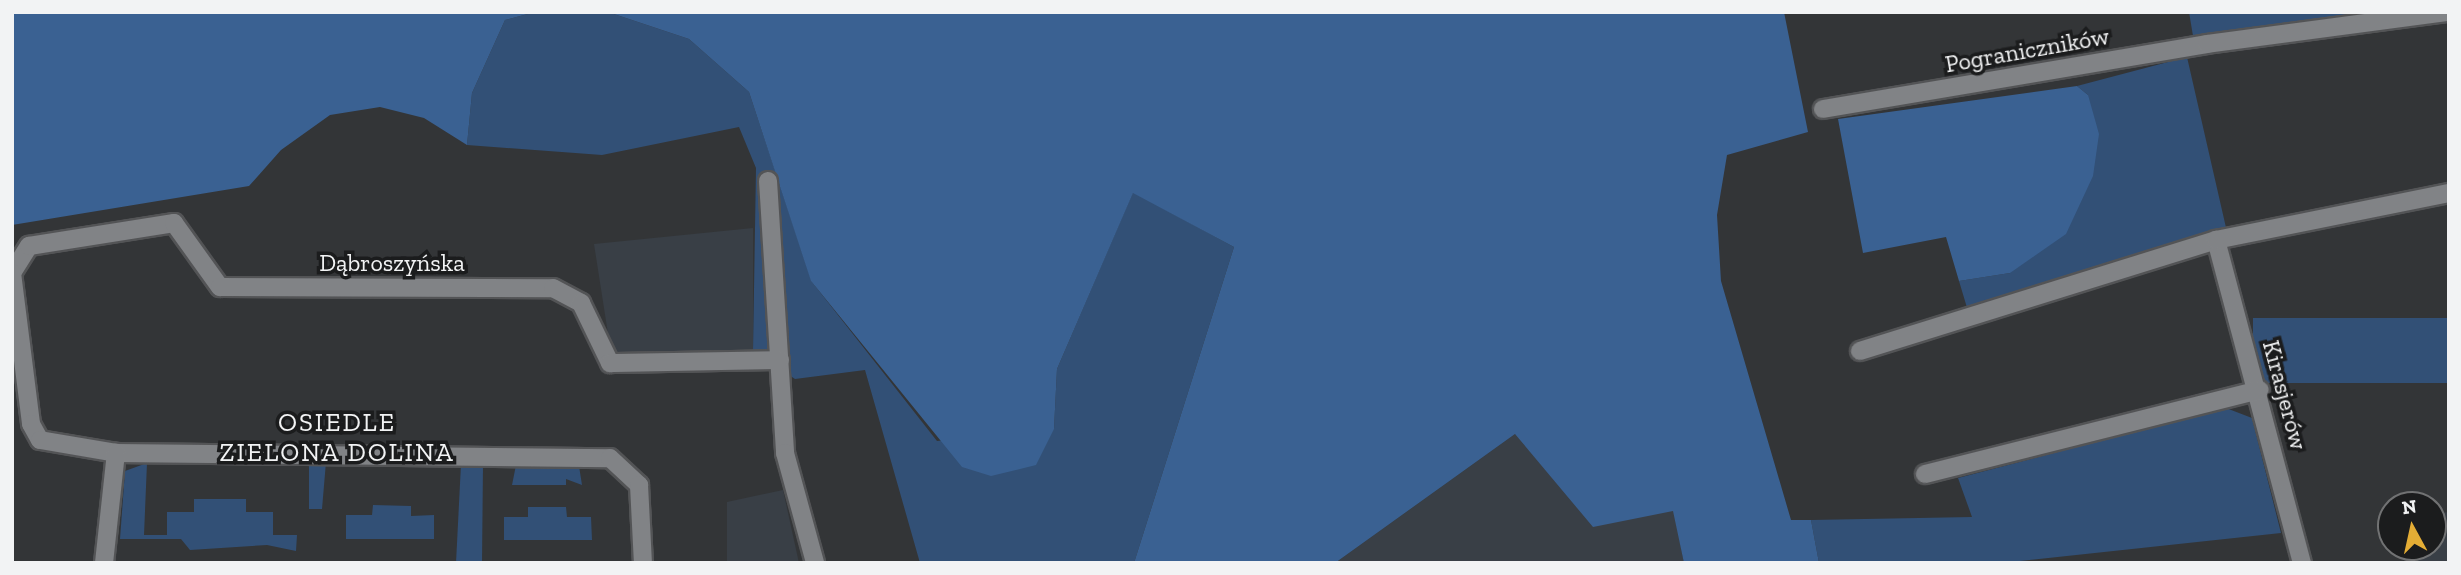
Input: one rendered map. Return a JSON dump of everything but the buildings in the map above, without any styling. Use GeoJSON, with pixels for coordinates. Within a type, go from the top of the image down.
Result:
{"type":"FeatureCollection","features":[{"type":"Feature","properties":{"kind":"street","name":"Pograniczników"},"geometry":{"type":"LineString","coordinates":[[1823,109],[2207,44],[2447,12]]}},
{"type":"Feature","properties":{"kind":"street"},"geometry":{"type":"LineString","coordinates":[[768,181],[785,453],[815,563]]}},
{"type":"Feature","properties":{"kind":"street"},"geometry":{"type":"LineString","coordinates":[[1860,351],[2216,240],[2449,193]]}},
{"type":"Feature","properties":{"kind":"street","name":"Dąbroszyńska"},"geometry":{"type":"LineString","coordinates":[[643,563],[639,485],[610,458],[116,453],[40,440],[32,424],[12,273],[29,246],[174,223],[220,288],[553,288],[581,303],[610,363],[780,360]]}},
{"type":"Feature","properties":{"kind":"street","name":"Kirasjerów"},"geometry":{"type":"LineString","coordinates":[[2216,240],[2260,390],[2302,563]]}},
{"type":"Feature","properties":{"kind":"street"},"geometry":{"type":"LineString","coordinates":[[1925,474],[2260,390]]}},
{"type":"Feature","properties":{"kind":"street"},"geometry":{"type":"LineString","coordinates":[[104,563],[116,453]]}},
{"type":"Feature","properties":{"kind":"shaded area"},"geometry":{"type":"Polygon","coordinates":[[[12,12],[535,12],[505,20],[472,93],[467,145],[424,118],[380,107],[330,115],[281,150],[249,186],[12,225],[12,12]]]}},
{"type":"Feature","properties":{"kind":"shaded area"},"geometry":{"type":"Polygon","coordinates":[[[535,12],[608,12],[689,39],[749,92],[812,282],[937,441],[1054,429],[1057,369],[1133,192],[1234,247],[1134,563],[920,563],[865,370],[795,379],[753,351],[756,168],[739,127],[602,155],[467,145],[472,93],[505,20],[535,12]]]}},
{"type":"Feature","properties":{"kind":"shaded area"},"geometry":{"type":"Polygon","coordinates":[[[608,12],[1784,12],[1808,132],[1727,155],[1717,215],[1721,281],[1791,520],[1811,520],[1819,563],[1684,563],[1673,511],[1593,527],[1515,434],[1335,563],[1134,563],[1234,247],[1133,193],[1057,369],[1054,429],[1036,465],[991,476],[962,467],[811,281],[749,92],[689,39],[608,12]]]}},
{"type":"Feature","properties":{"kind":"shaded area"},"geometry":{"type":"Polygon","coordinates":[[[2189,12],[2388,12],[2193,36],[2189,12]]]}},
{"type":"Feature","properties":{"kind":"shaded area"},"geometry":{"type":"Polygon","coordinates":[[[2187,57],[2227,232],[1968,311],[1959,281],[2010,273],[2088,95],[2077,86],[2187,57]]]}},
{"type":"Feature","properties":{"kind":"shaded area"},"geometry":{"type":"Polygon","coordinates":[[[2077,86],[2088,95],[2099,134],[2093,176],[2066,234],[2010,273],[1959,281],[1946,237],[1863,253],[1838,119],[2077,86]]]}},
{"type":"Feature","properties":{"kind":"shaded area"},"geometry":{"type":"Polygon","coordinates":[[[753,228],[753,351],[611,353],[594,244],[753,228]]]}},
{"type":"Feature","properties":{"kind":"shaded area"},"geometry":{"type":"Polygon","coordinates":[[[2253,318],[2449,318],[2449,383],[2253,383],[2253,318]]]}},
{"type":"Feature","properties":{"kind":"shaded area"},"geometry":{"type":"Polygon","coordinates":[[[2226,408],[2252,418],[2281,533],[2001,563],[1819,563],[1811,520],[1972,517],[1958,478],[2226,408]]]}},
{"type":"Feature","properties":{"kind":"shaded area"},"geometry":{"type":"Polygon","coordinates":[[[1515,434],[1674,511],[1684,563],[1335,563],[1515,434]]]}},
{"type":"Feature","properties":{"kind":"shaded area"},"geometry":{"type":"Polygon","coordinates":[[[309,462],[326,462],[322,509],[309,509],[309,462]]]}},
{"type":"Feature","properties":{"kind":"shaded area"},"geometry":{"type":"Polygon","coordinates":[[[147,463],[144,535],[167,535],[167,512],[194,512],[194,499],[246,499],[246,512],[273,512],[273,535],[297,535],[296,551],[267,545],[190,550],[181,539],[120,539],[125,471],[147,463]]]}},
{"type":"Feature","properties":{"kind":"shaded area"},"geometry":{"type":"Polygon","coordinates":[[[461,464],[483,464],[482,563],[456,563],[461,464]]]}},
{"type":"Feature","properties":{"kind":"shaded area"},"geometry":{"type":"Polygon","coordinates":[[[516,465],[579,466],[582,485],[566,479],[566,485],[512,485],[516,465]]]}},
{"type":"Feature","properties":{"kind":"shaded area"},"geometry":{"type":"Polygon","coordinates":[[[783,490],[799,563],[727,563],[727,502],[783,490]]]}},
{"type":"Feature","properties":{"kind":"shaded area"},"geometry":{"type":"Polygon","coordinates":[[[373,505],[411,506],[411,516],[434,515],[434,539],[346,539],[346,515],[372,515],[373,505]]]}},
{"type":"Feature","properties":{"kind":"shaded area"},"geometry":{"type":"Polygon","coordinates":[[[528,507],[566,507],[567,517],[591,517],[592,540],[504,540],[504,517],[528,517],[528,507]]]}},
{"type":"Feature","properties":{"kind":"shaded area"},"geometry":{"type":"Polygon","coordinates":[[[2447,512],[2449,563],[2417,563],[2447,561],[2447,512]]]}},
{"type":"Feature","properties":{"kind":"district","name":"OSIEDLE ZIELONA DOLINA"},"geometry":{"type":"Point","coordinates":[337,438]}}]}
